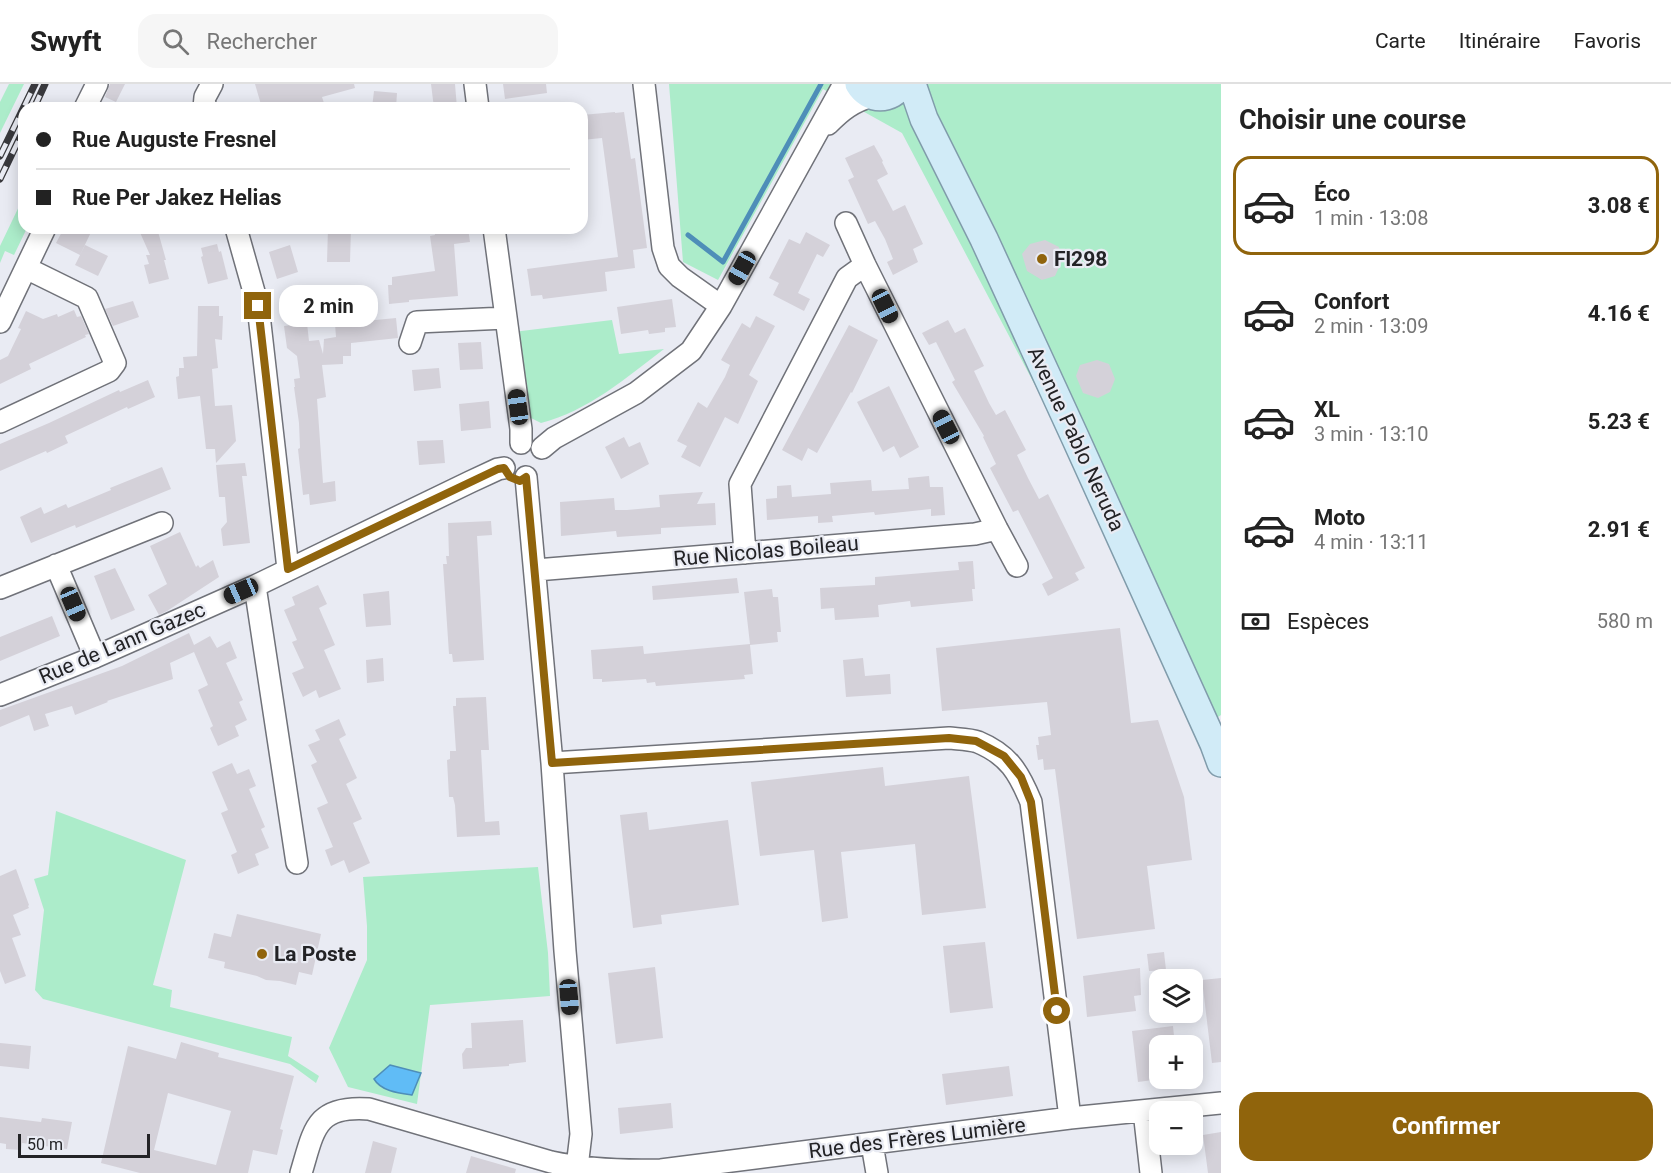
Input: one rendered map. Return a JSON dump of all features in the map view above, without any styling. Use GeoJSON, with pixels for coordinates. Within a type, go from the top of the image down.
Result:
{"type":"FeatureCollection","features":[{"type":"Feature","properties":{"kind":"main road","name":"Avenue Pablo Neruda"},"geometry":{"type":"LineString","coordinates":[[887,89],[924,118],[984,239],[1221,763]]}},
{"type":"Feature","properties":{"kind":"street"},"geometry":{"type":"LineString","coordinates":[[88,102],[97,84]]}},
{"type":"Feature","properties":{"kind":"street"},"geometry":{"type":"LineString","coordinates":[[205,102],[212,84]]}},
{"type":"Feature","properties":{"kind":"street"},"geometry":{"type":"LineString","coordinates":[[475,84],[477,102]]}},
{"type":"Feature","properties":{"kind":"street"},"geometry":{"type":"LineString","coordinates":[[644,84],[663,248],[669,266],[680,277],[721,306]]}},
{"type":"Feature","properties":{"kind":"street"},"geometry":{"type":"LineString","coordinates":[[542,448],[555,438],[636,393],[691,351],[721,306],[844,84]]}},
{"type":"Feature","properties":{"kind":"street"},"geometry":{"type":"LineString","coordinates":[[811,142],[840,112],[857,100],[887,89]]}},
{"type":"Feature","properties":{"kind":"street"},"geometry":{"type":"LineString","coordinates":[[846,223],[1017,566]]}},
{"type":"Feature","properties":{"kind":"street"},"geometry":{"type":"LineString","coordinates":[[0,322],[42,234]]}},
{"type":"Feature","properties":{"kind":"street"},"geometry":{"type":"LineString","coordinates":[[238,234],[258,306],[288,569]]}},
{"type":"Feature","properties":{"kind":"street"},"geometry":{"type":"LineString","coordinates":[[496,234],[521,443]]}},
{"type":"Feature","properties":{"kind":"street"},"geometry":{"type":"LineString","coordinates":[[746,553],[740,484],[848,278],[865,265]]}},
{"type":"Feature","properties":{"kind":"street"},"geometry":{"type":"LineString","coordinates":[[0,422],[110,371],[115,363],[87,298],[26,268]]}},
{"type":"Feature","properties":{"kind":"street"},"geometry":{"type":"LineString","coordinates":[[410,343],[417,322],[506,318]]}},
{"type":"Feature","properties":{"kind":"street"},"geometry":{"type":"LineString","coordinates":[[529,440],[537,442],[542,448],[541,458],[531,473],[520,481],[510,477],[504,468],[508,456],[521,443],[529,440]]}},
{"type":"Feature","properties":{"kind":"street","name":"Rue de Lann Gazec"},"geometry":{"type":"LineString","coordinates":[[0,695],[95,657],[255,586],[470,482],[504,468]]}},
{"type":"Feature","properties":{"kind":"street"},"geometry":{"type":"LineString","coordinates":[[526,477],[536,570],[581,1134],[577,1167]]}},
{"type":"Feature","properties":{"kind":"street"},"geometry":{"type":"LineString","coordinates":[[0,588],[162,523]]}},
{"type":"Feature","properties":{"kind":"street","name":"Rue Nicolas Boileau"},"geometry":{"type":"LineString","coordinates":[[536,570],[975,534],[997,529]]}},
{"type":"Feature","properties":{"kind":"street"},"geometry":{"type":"LineString","coordinates":[[56,565],[95,657]]}},
{"type":"Feature","properties":{"kind":"street"},"geometry":{"type":"LineString","coordinates":[[255,586],[297,863]]}},
{"type":"Feature","properties":{"kind":"street"},"geometry":{"type":"LineString","coordinates":[[552,763],[949,738],[976,741],[1004,756],[1021,777],[1031,802],[1070,1118]]}},
{"type":"Feature","properties":{"kind":"street","name":"Rue des Frères Lumière"},"geometry":{"type":"LineString","coordinates":[[301,1173],[313,1131],[323,1119],[338,1110],[351,1108],[369,1109],[552,1162],[622,1171],[661,1170],[1070,1118],[1221,1103]]}},
{"type":"Feature","properties":{"kind":"street"},"geometry":{"type":"LineString","coordinates":[[1144,1111],[1151,1173]]}},
{"type":"Feature","properties":{"kind":"street"},"geometry":{"type":"LineString","coordinates":[[872,1144],[876,1173]]}},
{"type":"Feature","properties":{"kind":"green space"},"geometry":{"type":"Polygon","coordinates":[[[9,84],[24,84],[0,133],[0,102],[9,84]]]}},
{"type":"Feature","properties":{"kind":"green space"},"geometry":{"type":"Polygon","coordinates":[[[669,84],[1221,84],[1221,715],[1212,721],[902,133],[823,89],[718,280],[683,262],[669,84]]]}},
{"type":"Feature","properties":{"kind":"green space"},"geometry":{"type":"Polygon","coordinates":[[[18,208],[18,234],[24,234],[14,255],[5,251],[0,263],[0,246],[18,208]]]}},
{"type":"Feature","properties":{"kind":"green space"},"geometry":{"type":"Polygon","coordinates":[[[612,320],[619,354],[664,349],[591,402],[558,418],[541,423],[531,418],[525,408],[513,332],[612,320]]]}},
{"type":"Feature","properties":{"kind":"green space"},"geometry":{"type":"Polygon","coordinates":[[[56,811],[186,860],[153,985],[172,990],[170,1007],[292,1037],[288,1056],[319,1076],[316,1083],[290,1064],[43,999],[35,990],[44,910],[34,879],[48,875],[56,811]]]}},
{"type":"Feature","properties":{"kind":"green space"},"geometry":{"type":"Polygon","coordinates":[[[538,867],[548,953],[550,996],[430,1005],[417,1104],[348,1087],[329,1048],[367,960],[363,877],[538,867]]]}},
{"type":"Feature","properties":{"kind":"water"},"geometry":{"type":"Polygon","coordinates":[[[390,1065],[421,1073],[412,1095],[385,1089],[374,1079],[390,1065]]]}},
{"type":"Feature","properties":{"kind":"building"},"geometry":{"type":"Polygon","coordinates":[[[110,84],[125,84],[116,102],[105,97],[110,84]]]}},
{"type":"Feature","properties":{"kind":"building"},"geometry":{"type":"Polygon","coordinates":[[[255,84],[354,84],[355,88],[322,97],[324,102],[260,102],[255,84]]]}},
{"type":"Feature","properties":{"kind":"building"},"geometry":{"type":"Polygon","coordinates":[[[431,84],[455,84],[456,102],[433,102],[431,84]]]}},
{"type":"Feature","properties":{"kind":"building"},"geometry":{"type":"Polygon","coordinates":[[[503,84],[546,84],[547,93],[505,99],[503,84]]]}},
{"type":"Feature","properties":{"kind":"building"},"geometry":{"type":"Polygon","coordinates":[[[374,91],[397,93],[396,102],[373,102],[374,91]]]}},
{"type":"Feature","properties":{"kind":"building"},"geometry":{"type":"Polygon","coordinates":[[[624,112],[631,159],[635,158],[647,248],[633,250],[635,268],[605,272],[607,291],[543,299],[542,295],[531,296],[527,269],[618,257],[602,138],[588,139],[588,114],[624,112]]]}},
{"type":"Feature","properties":{"kind":"building"},"geometry":{"type":"Polygon","coordinates":[[[874,145],[888,174],[877,180],[893,211],[905,205],[923,244],[913,249],[918,262],[893,275],[887,262],[893,259],[885,239],[875,221],[868,224],[848,180],[854,177],[845,158],[874,145]]]}},
{"type":"Feature","properties":{"kind":"building"},"geometry":{"type":"Polygon","coordinates":[[[806,232],[830,245],[823,257],[817,254],[798,293],[810,299],[804,311],[773,295],[779,283],[769,278],[789,239],[800,244],[806,232]]]}},
{"type":"Feature","properties":{"kind":"building"},"geometry":{"type":"Polygon","coordinates":[[[61,234],[90,234],[80,255],[56,243],[61,234]]]}},
{"type":"Feature","properties":{"kind":"building"},"geometry":{"type":"Polygon","coordinates":[[[141,234],[159,234],[169,279],[149,284],[144,265],[149,264],[146,255],[150,255],[141,234]]]}},
{"type":"Feature","properties":{"kind":"building"},"geometry":{"type":"Polygon","coordinates":[[[328,234],[351,234],[350,262],[327,262],[328,234]]]}},
{"type":"Feature","properties":{"kind":"building"},"geometry":{"type":"Polygon","coordinates":[[[469,234],[470,242],[454,244],[458,296],[389,304],[388,285],[392,285],[392,277],[435,271],[430,236],[469,234]]]}},
{"type":"Feature","properties":{"kind":"building","name":"Fl298"},"geometry":{"type":"Polygon","coordinates":[[[1045,240],[1059,247],[1061,263],[1055,276],[1042,280],[1027,271],[1022,254],[1030,244],[1045,240]]]}},
{"type":"Feature","properties":{"kind":"building"},"geometry":{"type":"Polygon","coordinates":[[[217,244],[228,279],[208,284],[201,248],[217,244]]]}},
{"type":"Feature","properties":{"kind":"building"},"geometry":{"type":"Polygon","coordinates":[[[85,245],[108,256],[98,276],[75,265],[85,245]]]}},
{"type":"Feature","properties":{"kind":"building"},"geometry":{"type":"Polygon","coordinates":[[[290,245],[298,272],[277,279],[269,252],[290,245]]]}},
{"type":"Feature","properties":{"kind":"building"},"geometry":{"type":"Polygon","coordinates":[[[672,299],[676,327],[665,328],[665,332],[649,334],[648,330],[621,334],[617,307],[672,299]]]}},
{"type":"Feature","properties":{"kind":"building"},"geometry":{"type":"Polygon","coordinates":[[[133,301],[139,317],[113,326],[105,309],[133,301]]]}},
{"type":"Feature","properties":{"kind":"building"},"geometry":{"type":"Polygon","coordinates":[[[198,306],[219,306],[219,316],[223,316],[222,340],[215,339],[218,368],[212,369],[215,406],[232,405],[236,441],[216,463],[215,449],[206,449],[200,396],[178,399],[176,377],[179,376],[179,368],[184,368],[183,357],[197,356],[198,306]]]}},
{"type":"Feature","properties":{"kind":"building"},"geometry":{"type":"Polygon","coordinates":[[[74,310],[77,317],[81,316],[89,334],[85,335],[86,337],[29,364],[31,369],[0,384],[0,360],[8,356],[21,329],[18,328],[26,311],[43,319],[57,314],[58,317],[74,310]]]}},
{"type":"Feature","properties":{"kind":"building"},"geometry":{"type":"Polygon","coordinates":[[[756,316],[775,326],[749,375],[758,381],[738,424],[725,417],[700,467],[681,457],[687,446],[677,441],[698,402],[707,408],[725,377],[730,365],[721,360],[742,323],[750,328],[756,316]]]}},
{"type":"Feature","properties":{"kind":"building"},"geometry":{"type":"Polygon","coordinates":[[[396,318],[398,338],[351,343],[351,356],[343,356],[343,364],[322,365],[326,397],[317,399],[323,483],[335,481],[336,501],[310,505],[309,494],[303,495],[298,449],[300,448],[299,423],[294,387],[294,379],[300,378],[297,356],[287,348],[284,326],[307,323],[309,341],[319,340],[323,354],[324,339],[336,337],[335,324],[396,318]]]}},
{"type":"Feature","properties":{"kind":"building"},"geometry":{"type":"Polygon","coordinates":[[[948,320],[955,333],[965,328],[984,366],[974,371],[989,403],[996,415],[1005,410],[1026,450],[1017,455],[1028,478],[1039,499],[1048,494],[1085,568],[1075,573],[1079,580],[1048,596],[1042,584],[1053,578],[1018,510],[1013,512],[990,468],[996,464],[984,436],[952,382],[955,380],[936,342],[929,345],[922,333],[948,320]]]}},
{"type":"Feature","properties":{"kind":"building"},"geometry":{"type":"Polygon","coordinates":[[[849,325],[878,340],[852,393],[817,453],[808,448],[802,461],[782,450],[849,325]]]}},
{"type":"Feature","properties":{"kind":"building"},"geometry":{"type":"Polygon","coordinates":[[[481,342],[483,369],[460,370],[458,343],[481,342]]]}},
{"type":"Feature","properties":{"kind":"building"},"geometry":{"type":"Polygon","coordinates":[[[1097,360],[1109,364],[1115,379],[1110,392],[1098,398],[1083,393],[1076,376],[1080,365],[1097,360]]]}},
{"type":"Feature","properties":{"kind":"building"},"geometry":{"type":"Polygon","coordinates":[[[439,368],[441,388],[414,391],[412,370],[439,368]]]}},
{"type":"Feature","properties":{"kind":"building"},"geometry":{"type":"Polygon","coordinates":[[[148,380],[155,397],[128,409],[127,407],[65,436],[68,443],[0,471],[0,444],[119,390],[120,392],[148,380]]]}},
{"type":"Feature","properties":{"kind":"building"},"geometry":{"type":"Polygon","coordinates":[[[889,386],[919,447],[900,458],[894,446],[883,452],[857,402],[889,386]]]}},
{"type":"Feature","properties":{"kind":"building"},"geometry":{"type":"Polygon","coordinates":[[[489,401],[491,428],[461,431],[459,404],[489,401]]]}},
{"type":"Feature","properties":{"kind":"building"},"geometry":{"type":"Polygon","coordinates":[[[624,437],[629,447],[640,442],[649,464],[621,479],[605,447],[624,437]]]}},
{"type":"Feature","properties":{"kind":"building"},"geometry":{"type":"Polygon","coordinates":[[[443,440],[445,463],[419,465],[417,441],[443,440]]]}},
{"type":"Feature","properties":{"kind":"building"},"geometry":{"type":"Polygon","coordinates":[[[245,463],[247,476],[242,476],[250,543],[223,546],[221,529],[227,522],[225,497],[219,497],[216,465],[245,463]]]}},
{"type":"Feature","properties":{"kind":"building"},"geometry":{"type":"Polygon","coordinates":[[[162,467],[171,489],[76,528],[75,525],[31,543],[20,517],[41,507],[44,514],[66,504],[68,508],[162,467]]]}},
{"type":"Feature","properties":{"kind":"building"},"geometry":{"type":"Polygon","coordinates":[[[929,476],[930,487],[943,487],[945,515],[931,516],[931,509],[875,515],[874,512],[832,516],[833,522],[818,523],[818,516],[767,520],[766,499],[777,498],[777,486],[791,485],[792,497],[831,494],[830,483],[871,480],[872,491],[909,489],[908,478],[929,476]]]}},
{"type":"Feature","properties":{"kind":"building"},"geometry":{"type":"Polygon","coordinates":[[[703,492],[697,504],[715,503],[716,525],[661,528],[661,534],[617,537],[616,531],[561,536],[560,502],[614,498],[615,510],[627,510],[660,507],[659,495],[703,492]]]}},
{"type":"Feature","properties":{"kind":"building"},"geometry":{"type":"Polygon","coordinates":[[[491,521],[492,535],[477,536],[484,660],[453,662],[452,654],[449,654],[443,564],[447,564],[446,556],[449,556],[448,523],[491,521]]]}},
{"type":"Feature","properties":{"kind":"building"},"geometry":{"type":"Polygon","coordinates":[[[180,532],[196,567],[198,565],[200,568],[213,560],[219,577],[159,615],[148,595],[167,584],[150,546],[180,532]]]}},
{"type":"Feature","properties":{"kind":"building"},"geometry":{"type":"Polygon","coordinates":[[[973,561],[975,589],[972,589],[973,601],[911,607],[910,601],[878,605],[879,617],[835,620],[834,608],[821,609],[820,588],[875,585],[875,577],[959,570],[958,562],[973,561]]]}},
{"type":"Feature","properties":{"kind":"building"},"geometry":{"type":"Polygon","coordinates":[[[115,568],[135,610],[111,620],[94,576],[115,568]]]}},
{"type":"Feature","properties":{"kind":"building"},"geometry":{"type":"Polygon","coordinates":[[[737,578],[739,593],[653,600],[652,586],[737,578]]]}},
{"type":"Feature","properties":{"kind":"building"},"geometry":{"type":"Polygon","coordinates":[[[318,585],[327,604],[319,608],[335,645],[324,650],[341,689],[319,698],[316,690],[303,697],[292,673],[304,668],[292,642],[297,640],[284,610],[295,605],[292,597],[318,585]]]}},
{"type":"Feature","properties":{"kind":"building"},"geometry":{"type":"Polygon","coordinates":[[[772,589],[773,597],[778,597],[781,632],[777,632],[778,642],[750,645],[753,674],[744,675],[745,679],[656,686],[655,682],[647,683],[646,679],[602,682],[602,679],[593,679],[591,650],[643,646],[644,654],[750,644],[744,592],[772,589]]]}},
{"type":"Feature","properties":{"kind":"building"},"geometry":{"type":"Polygon","coordinates":[[[389,591],[391,625],[366,627],[363,594],[389,591]]]}},
{"type":"Feature","properties":{"kind":"building"},"geometry":{"type":"Polygon","coordinates":[[[52,616],[60,636],[0,661],[0,637],[52,616]]]}},
{"type":"Feature","properties":{"kind":"building"},"geometry":{"type":"Polygon","coordinates":[[[1120,628],[1131,723],[1158,720],[1184,797],[1192,860],[1147,866],[1155,929],[1077,939],[1055,769],[1044,770],[1043,759],[1038,760],[1036,745],[1039,745],[1038,737],[1051,735],[1047,702],[942,711],[936,648],[1120,628]]]}},
{"type":"Feature","properties":{"kind":"building"},"geometry":{"type":"Polygon","coordinates":[[[189,633],[194,645],[210,636],[217,648],[230,641],[237,658],[226,663],[243,700],[239,702],[247,720],[235,726],[239,736],[218,746],[210,728],[213,726],[198,690],[208,685],[194,652],[170,663],[173,679],[107,701],[75,715],[72,706],[45,714],[49,726],[34,731],[29,715],[0,727],[0,710],[122,666],[189,633]]]}},
{"type":"Feature","properties":{"kind":"building"},"geometry":{"type":"Polygon","coordinates":[[[383,658],[384,681],[367,683],[366,660],[383,658]]]}},
{"type":"Feature","properties":{"kind":"building"},"geometry":{"type":"Polygon","coordinates":[[[863,658],[865,676],[890,674],[891,694],[846,697],[843,660],[863,658]]]}},
{"type":"Feature","properties":{"kind":"building"},"geometry":{"type":"Polygon","coordinates":[[[486,697],[489,750],[481,750],[485,822],[499,821],[500,835],[457,837],[455,805],[453,797],[449,797],[447,760],[450,759],[450,751],[456,751],[453,706],[456,706],[456,698],[486,697]]]}},
{"type":"Feature","properties":{"kind":"building"},"geometry":{"type":"Polygon","coordinates":[[[339,719],[346,735],[339,739],[357,778],[346,784],[362,819],[353,823],[370,863],[349,873],[344,860],[331,866],[325,850],[333,847],[317,808],[328,803],[311,765],[317,762],[308,745],[320,740],[315,730],[339,719]]]}},
{"type":"Feature","properties":{"kind":"building"},"geometry":{"type":"Polygon","coordinates":[[[232,763],[237,774],[249,769],[256,786],[249,789],[265,827],[261,829],[269,848],[255,854],[259,865],[238,874],[231,855],[237,852],[221,813],[228,810],[212,772],[232,763]]]}},
{"type":"Feature","properties":{"kind":"building"},"geometry":{"type":"Polygon","coordinates":[[[883,767],[885,786],[969,776],[986,908],[922,915],[915,844],[841,852],[848,918],[822,922],[814,850],[760,856],[751,782],[883,767]]]}},
{"type":"Feature","properties":{"kind":"building"},"geometry":{"type":"Polygon","coordinates":[[[647,812],[649,830],[728,820],[739,905],[661,915],[662,924],[633,928],[620,815],[647,812]]]}},
{"type":"Feature","properties":{"kind":"building"},"geometry":{"type":"Polygon","coordinates":[[[16,869],[29,908],[13,915],[21,935],[12,938],[26,976],[5,984],[0,971],[0,876],[16,869]]]}},
{"type":"Feature","properties":{"kind":"building"},"geometry":{"type":"Polygon","coordinates":[[[237,914],[321,934],[312,975],[299,972],[296,985],[266,980],[224,968],[225,962],[208,958],[214,933],[231,937],[237,914]]]}},
{"type":"Feature","properties":{"kind":"building"},"geometry":{"type":"Polygon","coordinates":[[[985,942],[993,1008],[950,1013],[943,946],[985,942]]]}},
{"type":"Feature","properties":{"kind":"building"},"geometry":{"type":"Polygon","coordinates":[[[1164,952],[1166,969],[1149,969],[1149,971],[1147,954],[1164,952]]]}},
{"type":"Feature","properties":{"kind":"building"},"geometry":{"type":"Polygon","coordinates":[[[655,967],[663,1038],[616,1044],[608,973],[655,967]]]}},
{"type":"Feature","properties":{"kind":"building"},"geometry":{"type":"Polygon","coordinates":[[[1140,968],[1141,995],[1134,996],[1136,1011],[1087,1017],[1083,976],[1140,968]]]}},
{"type":"Feature","properties":{"kind":"building"},"geometry":{"type":"Polygon","coordinates":[[[1221,978],[1221,1062],[1212,1063],[1203,980],[1221,978]]]}},
{"type":"Feature","properties":{"kind":"building"},"geometry":{"type":"Polygon","coordinates":[[[523,1020],[526,1062],[509,1064],[509,1066],[463,1069],[462,1054],[466,1048],[472,1048],[471,1023],[523,1020]]]}},
{"type":"Feature","properties":{"kind":"building"},"geometry":{"type":"Polygon","coordinates":[[[1173,1026],[1174,1035],[1149,1035],[1149,1080],[1138,1082],[1132,1031],[1173,1026]]]}},
{"type":"Feature","properties":{"kind":"building"},"geometry":{"type":"Polygon","coordinates":[[[181,1042],[219,1053],[218,1057],[294,1076],[280,1129],[283,1130],[277,1155],[253,1150],[248,1173],[140,1173],[101,1163],[128,1046],[176,1059],[181,1042]],[[168,1093],[154,1150],[216,1165],[231,1111],[168,1093]]]}},
{"type":"Feature","properties":{"kind":"building"},"geometry":{"type":"Polygon","coordinates":[[[0,1043],[31,1046],[29,1069],[0,1066],[0,1043]]]}},
{"type":"Feature","properties":{"kind":"building"},"geometry":{"type":"Polygon","coordinates":[[[1009,1066],[1013,1096],[946,1105],[942,1074],[1009,1066]]]}},
{"type":"Feature","properties":{"kind":"building"},"geometry":{"type":"Polygon","coordinates":[[[671,1103],[673,1128],[620,1134],[618,1108],[671,1103]]]}},
{"type":"Feature","properties":{"kind":"building"},"geometry":{"type":"Polygon","coordinates":[[[0,1117],[41,1122],[42,1118],[72,1122],[67,1149],[22,1143],[21,1150],[6,1149],[6,1144],[0,1143],[0,1117]]]}},
{"type":"Feature","properties":{"kind":"building"},"geometry":{"type":"Polygon","coordinates":[[[1221,1132],[1221,1173],[1208,1173],[1203,1135],[1221,1132]]]}},
{"type":"Feature","properties":{"kind":"building"},"geometry":{"type":"Polygon","coordinates":[[[373,1141],[397,1148],[391,1173],[365,1173],[373,1141]]]}},
{"type":"Feature","properties":{"kind":"building"},"geometry":{"type":"Polygon","coordinates":[[[471,1156],[516,1169],[515,1173],[466,1173],[471,1156]]]}},
{"type":"Feature","properties":{"kind":"waterway"},"geometry":{"type":"LineString","coordinates":[[688,235],[723,262],[821,84]]}},
{"type":"Feature","properties":{"kind":"railway"},"geometry":{"type":"LineString","coordinates":[[26,102],[35,84]]}},
{"type":"Feature","properties":{"kind":"railway"},"geometry":{"type":"LineString","coordinates":[[37,102],[45,84]]}},
{"type":"Feature","properties":{"kind":"railway"},"geometry":{"type":"LineString","coordinates":[[0,156],[18,119]]}},
{"type":"Feature","properties":{"kind":"railway"},"geometry":{"type":"LineString","coordinates":[[0,179],[18,142]]}},
{"type":"Feature","properties":{"kind":"place","name":"Fl298"},"geometry":{"type":"Point","coordinates":[1042,259]}},
{"type":"Feature","properties":{"kind":"place","name":"La Poste"},"geometry":{"type":"Point","coordinates":[262,954]}},
{"type":"Feature","properties":{"kind":"route"},"geometry":{"type":"LineString","coordinates":[[258,306],[288,569],[498,469],[504,468],[510,477],[520,481],[526,477],[552,763],[949,738],[976,741],[1004,756],[1021,777],[1031,802],[1057,1011]]}}]}
